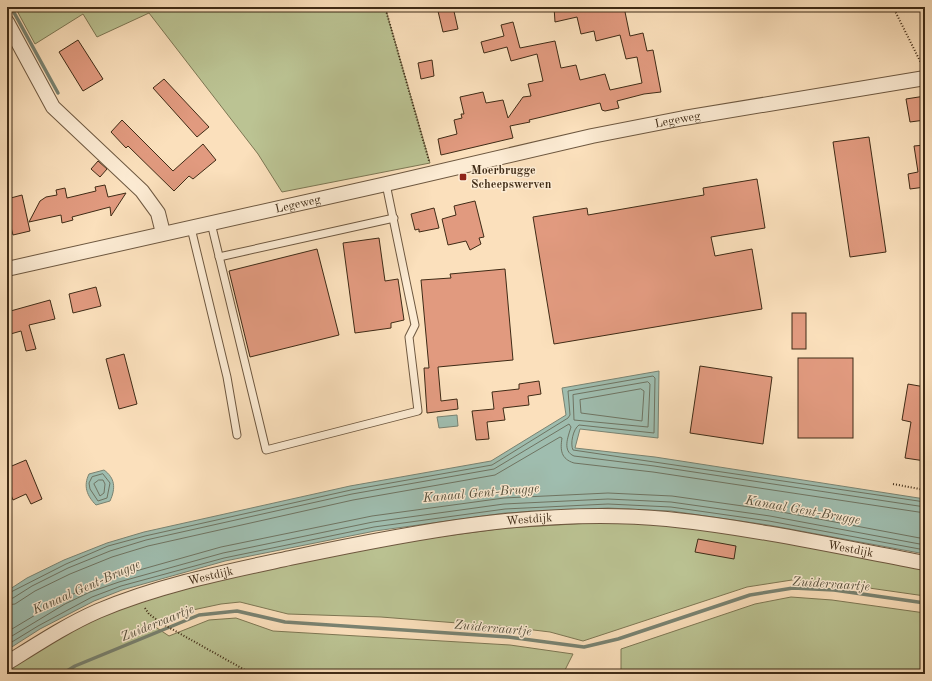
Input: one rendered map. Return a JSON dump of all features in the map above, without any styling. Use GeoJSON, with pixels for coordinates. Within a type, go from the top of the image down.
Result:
{"type":"FeatureCollection","features":[{"type":"Feature","properties":{"kind":"street"},"geometry":{"type":"LineString","coordinates":[[7,22],[53,107],[142,191],[158,213],[163,233]]}},
{"type":"Feature","properties":{"kind":"street","name":"Legeweg"},"geometry":{"type":"LineString","coordinates":[[7,269],[433,174],[600,134],[924,73]]}},
{"type":"Feature","properties":{"kind":"street","name":"Westdijk"},"geometry":{"type":"LineString","coordinates":[[7,663],[75,622],[98,611],[170,586],[227,572],[376,540],[505,522],[606,516],[667,519],[764,533],[925,563]]}},
{"type":"Feature","properties":{"kind":"lane"},"geometry":{"type":"LineString","coordinates":[[211,223],[266,450],[418,411],[409,337],[415,325],[386,184]]}},
{"type":"Feature","properties":{"kind":"lane"},"geometry":{"type":"LineString","coordinates":[[219,257],[394,218]]}},
{"type":"Feature","properties":{"kind":"lane"},"geometry":{"type":"LineString","coordinates":[[191,228],[227,377],[237,434]]}},
{"type":"Feature","properties":{"kind":"path"},"geometry":{"type":"LineString","coordinates":[[385,7],[433,174]]}},
{"type":"Feature","properties":{"kind":"path"},"geometry":{"type":"LineString","coordinates":[[893,7],[924,73]]}},
{"type":"Feature","properties":{"kind":"path"},"geometry":{"type":"LineString","coordinates":[[894,484],[925,490]]}},
{"type":"Feature","properties":{"kind":"path"},"geometry":{"type":"LineString","coordinates":[[137,597],[149,614],[161,623],[252,674]]}},
{"type":"Feature","properties":{"kind":"green space"},"geometry":{"type":"Polygon","coordinates":[[[15,7],[385,7],[430,163],[282,192],[258,154],[149,13],[97,37],[83,14],[35,44],[15,7]]]}},
{"type":"Feature","properties":{"kind":"green space"},"geometry":{"type":"Polygon","coordinates":[[[608,522],[669,525],[766,539],[925,569],[925,596],[834,583],[792,580],[747,587],[583,641],[550,632],[509,627],[381,617],[288,614],[240,602],[221,604],[188,611],[154,626],[169,636],[209,620],[236,618],[273,631],[510,645],[573,654],[563,674],[7,674],[7,667],[100,614],[229,576],[377,545],[506,528],[608,522]]]}},
{"type":"Feature","properties":{"kind":"green space"},"geometry":{"type":"Polygon","coordinates":[[[791,597],[832,600],[925,613],[925,674],[621,674],[621,649],[755,604],[791,597]]]}},
{"type":"Feature","properties":{"kind":"water","name":"Kanaal Gent-Brugge"},"geometry":{"type":"Polygon","coordinates":[[[659,371],[658,438],[580,429],[575,448],[655,457],[925,499],[925,554],[768,525],[671,511],[608,508],[505,513],[375,531],[225,561],[122,590],[94,601],[40,629],[7,650],[7,591],[27,578],[64,560],[107,543],[144,532],[350,486],[491,461],[566,415],[562,388],[659,371]]]}},
{"type":"Feature","properties":{"kind":"water"},"geometry":{"type":"Polygon","coordinates":[[[457,415],[458,426],[439,428],[437,417],[457,415]]]}},
{"type":"Feature","properties":{"kind":"water"},"geometry":{"type":"Polygon","coordinates":[[[104,470],[110,476],[114,488],[110,501],[96,505],[90,498],[87,491],[87,478],[89,474],[104,470]]]}},
{"type":"Feature","properties":{"kind":"building"},"geometry":{"type":"Polygon","coordinates":[[[437,7],[453,7],[458,29],[443,32],[437,7]]]}},
{"type":"Feature","properties":{"kind":"building"},"geometry":{"type":"Polygon","coordinates":[[[554,7],[624,7],[630,36],[643,33],[647,51],[653,50],[661,92],[644,94],[617,101],[619,108],[605,111],[602,110],[600,103],[529,120],[530,122],[510,126],[513,138],[441,155],[438,139],[457,134],[454,120],[462,118],[461,114],[464,114],[460,97],[483,92],[486,103],[503,100],[508,118],[523,97],[531,96],[528,84],[543,81],[537,54],[511,61],[507,47],[484,53],[481,42],[504,36],[501,25],[513,22],[520,48],[555,41],[561,68],[576,65],[580,80],[605,74],[610,90],[642,83],[637,57],[626,59],[620,35],[596,41],[594,31],[581,34],[577,17],[555,22],[554,7]]]}},
{"type":"Feature","properties":{"kind":"building"},"geometry":{"type":"Polygon","coordinates":[[[78,40],[103,79],[83,91],[59,52],[78,40]]]}},
{"type":"Feature","properties":{"kind":"building"},"geometry":{"type":"Polygon","coordinates":[[[432,60],[434,76],[421,79],[418,63],[432,60]]]}},
{"type":"Feature","properties":{"kind":"building"},"geometry":{"type":"Polygon","coordinates":[[[164,79],[209,127],[197,137],[153,88],[164,79]]]}},
{"type":"Feature","properties":{"kind":"building"},"geometry":{"type":"Polygon","coordinates":[[[925,96],[925,120],[910,122],[906,99],[925,96]]]}},
{"type":"Feature","properties":{"kind":"building"},"geometry":{"type":"Polygon","coordinates":[[[122,120],[173,171],[203,144],[216,160],[193,179],[189,176],[174,191],[128,146],[126,148],[111,132],[122,120]]]}},
{"type":"Feature","properties":{"kind":"building"},"geometry":{"type":"Polygon","coordinates":[[[869,137],[886,252],[850,257],[833,142],[869,137]]]}},
{"type":"Feature","properties":{"kind":"building"},"geometry":{"type":"Polygon","coordinates":[[[925,145],[925,187],[910,189],[908,174],[918,172],[914,146],[925,145]]]}},
{"type":"Feature","properties":{"kind":"building"},"geometry":{"type":"Polygon","coordinates":[[[98,161],[107,169],[100,177],[91,169],[98,161]]]}},
{"type":"Feature","properties":{"kind":"building"},"geometry":{"type":"Polygon","coordinates":[[[757,179],[765,228],[711,237],[715,256],[752,249],[762,309],[554,344],[533,217],[587,208],[588,215],[704,195],[703,188],[757,179]]]}},
{"type":"Feature","properties":{"kind":"building"},"geometry":{"type":"Polygon","coordinates":[[[105,185],[108,197],[126,193],[111,216],[110,207],[72,217],[73,220],[62,223],[61,215],[29,222],[40,201],[46,197],[57,195],[56,190],[65,188],[67,198],[96,191],[95,187],[105,185]]]}},
{"type":"Feature","properties":{"kind":"building"},"geometry":{"type":"Polygon","coordinates":[[[22,195],[30,231],[13,235],[7,212],[7,199],[22,195]]]}},
{"type":"Feature","properties":{"kind":"building"},"geometry":{"type":"Polygon","coordinates":[[[475,201],[484,237],[479,238],[481,244],[470,250],[466,241],[448,245],[442,219],[456,215],[454,206],[475,201]]]}},
{"type":"Feature","properties":{"kind":"building"},"geometry":{"type":"Polygon","coordinates":[[[434,208],[439,228],[419,232],[419,229],[415,230],[411,214],[434,208]]]}},
{"type":"Feature","properties":{"kind":"building"},"geometry":{"type":"Polygon","coordinates":[[[379,238],[385,281],[398,279],[404,320],[391,323],[391,328],[355,333],[343,243],[379,238]]]}},
{"type":"Feature","properties":{"kind":"building"},"geometry":{"type":"Polygon","coordinates":[[[317,249],[339,335],[250,357],[229,271],[317,249]]]}},
{"type":"Feature","properties":{"kind":"building"},"geometry":{"type":"Polygon","coordinates":[[[505,269],[513,360],[438,367],[441,401],[457,399],[458,409],[427,413],[424,368],[429,368],[421,280],[451,278],[450,274],[505,269]]]}},
{"type":"Feature","properties":{"kind":"building"},"geometry":{"type":"Polygon","coordinates":[[[96,287],[101,306],[73,313],[69,294],[96,287]]]}},
{"type":"Feature","properties":{"kind":"building"},"geometry":{"type":"Polygon","coordinates":[[[50,300],[55,319],[29,325],[36,349],[26,351],[21,331],[7,335],[7,312],[50,300]]]}},
{"type":"Feature","properties":{"kind":"building"},"geometry":{"type":"Polygon","coordinates":[[[792,313],[806,313],[806,349],[792,349],[792,313]]]}},
{"type":"Feature","properties":{"kind":"building"},"geometry":{"type":"Polygon","coordinates":[[[124,354],[137,404],[119,409],[106,359],[124,354]]]}},
{"type":"Feature","properties":{"kind":"building"},"geometry":{"type":"Polygon","coordinates":[[[798,358],[853,358],[853,438],[798,438],[798,358]]]}},
{"type":"Feature","properties":{"kind":"building"},"geometry":{"type":"Polygon","coordinates":[[[700,366],[772,377],[763,444],[690,433],[700,366]]]}},
{"type":"Feature","properties":{"kind":"building"},"geometry":{"type":"Polygon","coordinates":[[[539,381],[541,394],[528,396],[529,405],[503,408],[505,420],[487,422],[489,439],[476,440],[472,411],[494,409],[492,392],[519,389],[519,384],[539,381]]]}},
{"type":"Feature","properties":{"kind":"building"},"geometry":{"type":"Polygon","coordinates":[[[908,384],[925,387],[925,461],[905,458],[911,422],[902,420],[908,384]]]}},
{"type":"Feature","properties":{"kind":"building"},"geometry":{"type":"Polygon","coordinates":[[[26,460],[42,499],[31,504],[26,494],[13,500],[7,485],[7,468],[26,460]]]}},
{"type":"Feature","properties":{"kind":"building"},"geometry":{"type":"Polygon","coordinates":[[[698,539],[736,546],[734,559],[695,552],[698,539]]]}},
{"type":"Feature","properties":{"kind":"waterway"},"geometry":{"type":"LineString","coordinates":[[11,7],[58,93]]}},
{"type":"Feature","properties":{"kind":"waterway","name":"Zuidervaartje"},"geometry":{"type":"LineString","coordinates":[[62,674],[75,666],[199,615],[237,611],[285,622],[508,637],[584,647],[618,639],[750,595],[793,588],[834,590],[925,603]]}},
{"type":"Feature","properties":{"kind":"place","name":"Moerbrugge Scheepswerven"},"geometry":{"type":"Point","coordinates":[463,177]}}]}
